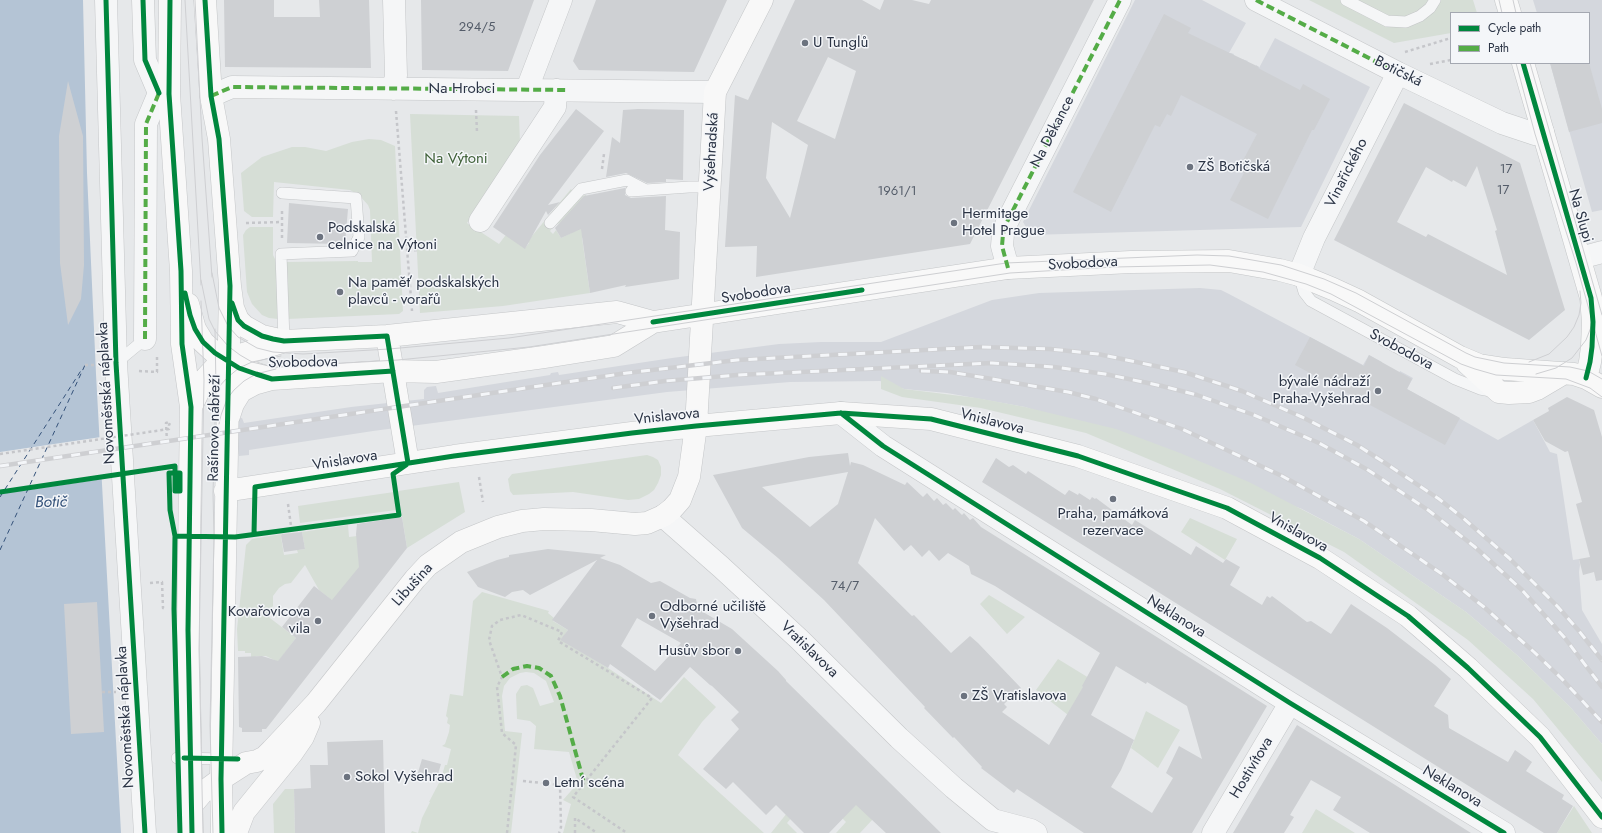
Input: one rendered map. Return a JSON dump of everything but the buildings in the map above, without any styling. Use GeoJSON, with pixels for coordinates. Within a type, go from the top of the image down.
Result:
{"type":"FeatureCollection","features":[{"type":"Feature","properties":{"kind":"main road","name":"Rašínovo nábřeží"},"geometry":{"type":"LineString","coordinates":[[170,0],[169,94],[181,271],[182,344],[191,408],[188,630],[184,758],[192,805],[192,833]]}},
{"type":"Feature","properties":{"kind":"main road","name":"Rašínovo nábřeží"},"geometry":{"type":"LineString","coordinates":[[205,0],[211,96],[219,139],[230,286],[226,491],[230,761],[222,833]]}},
{"type":"Feature","properties":{"kind":"main road","name":"Vyšehradská"},"geometry":{"type":"LineString","coordinates":[[696,426],[715,92],[762,0]]}},
{"type":"Feature","properties":{"kind":"main road"},"geometry":{"type":"LineString","coordinates":[[1506,0],[1510,12]]}},
{"type":"Feature","properties":{"kind":"main road","name":"Na Slupi"},"geometry":{"type":"LineString","coordinates":[[1523,64],[1589,290],[1593,322],[1590,362],[1594,382]]}},
{"type":"Feature","properties":{"kind":"main road","name":"Svobodova"},"geometry":{"type":"LineString","coordinates":[[227,424],[233,404],[241,391],[254,384],[272,379],[393,371],[436,372],[614,346],[653,322],[1008,268],[1068,264],[1211,260],[1249,264],[1299,275],[1359,301],[1460,357],[1491,368],[1574,374],[1594,382]]}},
{"type":"Feature","properties":{"kind":"main road","name":"Svobodova"},"geometry":{"type":"LineString","coordinates":[[181,271],[190,315],[195,329],[203,342],[215,353],[239,368],[272,379]]}},
{"type":"Feature","properties":{"kind":"main road","name":"Svobodova"},"geometry":{"type":"LineString","coordinates":[[230,286],[233,308],[238,320],[244,326],[262,336],[284,341],[387,336],[617,312],[653,322]]}},
{"type":"Feature","properties":{"kind":"main road"},"geometry":{"type":"LineString","coordinates":[[387,336],[408,464]]}},
{"type":"Feature","properties":{"kind":"main road","name":"Rašínovo nábřeží"},"geometry":{"type":"LineString","coordinates":[[191,408],[204,380],[215,368],[257,348],[284,341]]}},
{"type":"Feature","properties":{"kind":"main road","name":"Svobodova"},"geometry":{"type":"LineString","coordinates":[[1460,357],[1499,392],[1529,392],[1564,373]]}},
{"type":"Feature","properties":{"kind":"main road","name":"Vnislavova"},"geometry":{"type":"LineString","coordinates":[[226,491],[454,456],[632,433],[841,413],[931,419],[982,431],[1078,456],[1226,508],[1320,558],[1408,616],[1468,668],[1540,737],[1602,817]]}},
{"type":"Feature","properties":{"kind":"main road"},"geometry":{"type":"LineString","coordinates":[[663,516],[672,509],[684,492],[689,477],[696,426]]}},
{"type":"Feature","properties":{"kind":"main road","name":"Libušina"},"geometry":{"type":"LineString","coordinates":[[192,805],[230,761],[257,761],[265,757],[316,703],[428,565],[461,542],[498,527],[522,521],[544,519],[635,524],[647,523],[663,516]]}},
{"type":"Feature","properties":{"kind":"main road"},"geometry":{"type":"LineString","coordinates":[[236,833],[241,818],[250,804],[303,737],[316,703]]}},
{"type":"Feature","properties":{"kind":"street","name":"Novoměstská náplavka"},"geometry":{"type":"LineString","coordinates":[[106,0],[116,363],[145,833]]}},
{"type":"Feature","properties":{"kind":"street"},"geometry":{"type":"LineString","coordinates":[[143,0],[145,60],[159,93],[146,124],[145,338]]}},
{"type":"Feature","properties":{"kind":"street"},"geometry":{"type":"LineString","coordinates":[[394,0],[396,75],[394,88]]}},
{"type":"Feature","properties":{"kind":"street"},"geometry":{"type":"LineString","coordinates":[[527,90],[561,0]]}},
{"type":"Feature","properties":{"kind":"street","name":"Na Děkance"},"geometry":{"type":"LineString","coordinates":[[1008,268],[1002,246],[1003,234],[1008,222],[1120,0]]}},
{"type":"Feature","properties":{"kind":"street","name":"Botičská"},"geometry":{"type":"LineString","coordinates":[[1256,0],[1398,73],[1502,124],[1535,134],[1543,132]]}},
{"type":"Feature","properties":{"kind":"street","name":"Vinařického"},"geometry":{"type":"LineString","coordinates":[[1299,275],[1314,238],[1398,73]]}},
{"type":"Feature","properties":{"kind":"street","name":"Na Hrobci"},"geometry":{"type":"LineString","coordinates":[[211,96],[232,87],[715,92]]}},
{"type":"Feature","properties":{"kind":"street"},"geometry":{"type":"LineString","coordinates":[[480,221],[555,107],[556,90]]}},
{"type":"Feature","properties":{"kind":"street"},"geometry":{"type":"LineString","coordinates":[[1580,258],[1602,252]]}},
{"type":"Feature","properties":{"kind":"street","name":"Neklanova"},"geometry":{"type":"LineString","coordinates":[[841,413],[883,446],[1290,703],[1504,833]]}},
{"type":"Feature","properties":{"kind":"street","name":"Vratislavova"},"geometry":{"type":"LineString","coordinates":[[663,516],[800,640],[992,826],[1031,830],[1036,833]]}},
{"type":"Feature","properties":{"kind":"street","name":"Hostivítova"},"geometry":{"type":"LineString","coordinates":[[1213,833],[1290,703]]}},
{"type":"Feature","properties":{"kind":"lane"},"geometry":{"type":"LineString","coordinates":[[1346,0],[1387,21],[1406,22],[1420,16],[1430,8],[1435,0]]}},
{"type":"Feature","properties":{"kind":"lane"},"geometry":{"type":"LineString","coordinates":[[550,222],[581,189],[627,180],[646,190]]}},
{"type":"Feature","properties":{"kind":"lane"},"geometry":{"type":"LineString","coordinates":[[631,191],[710,187]]}},
{"type":"Feature","properties":{"kind":"lane"},"geometry":{"type":"LineString","coordinates":[[282,193],[356,198],[359,237],[352,251],[281,254],[284,341]]}},
{"type":"Feature","properties":{"kind":"lane","name":"Svobodova"},"geometry":{"type":"LineString","coordinates":[[1299,275],[1304,292],[1311,301],[1455,379],[1480,389],[1499,392]]}},
{"type":"Feature","properties":{"kind":"lane"},"geometry":{"type":"LineString","coordinates":[[116,363],[145,338]]}},
{"type":"Feature","properties":{"kind":"lane"},"geometry":{"type":"LineString","coordinates":[[184,758],[230,761]]}},
{"type":"Feature","properties":{"kind":"path"},"geometry":{"type":"LineString","coordinates":[[1398,73],[1403,52],[1450,38]]}},
{"type":"Feature","properties":{"kind":"path"},"geometry":{"type":"LineString","coordinates":[[1429,64],[1450,60]]}},
{"type":"Feature","properties":{"kind":"path"},"geometry":{"type":"LineString","coordinates":[[394,88],[412,312]]}},
{"type":"Feature","properties":{"kind":"path"},"geometry":{"type":"LineString","coordinates":[[476,107],[477,132]]}},
{"type":"Feature","properties":{"kind":"path"},"geometry":{"type":"LineString","coordinates":[[281,254],[282,193]]}},
{"type":"Feature","properties":{"kind":"path"},"geometry":{"type":"LineString","coordinates":[[258,223],[282,222]]}},
{"type":"Feature","properties":{"kind":"path"},"geometry":{"type":"LineString","coordinates":[[408,251],[417,250]]}},
{"type":"Feature","properties":{"kind":"path"},"geometry":{"type":"LineString","coordinates":[[0,454],[169,429],[171,420]]}},
{"type":"Feature","properties":{"kind":"path"},"geometry":{"type":"LineString","coordinates":[[0,492],[175,466],[175,491],[180,491],[180,473]]}},
{"type":"Feature","properties":{"kind":"path"},"geometry":{"type":"LineString","coordinates":[[479,477],[483,502]]}},
{"type":"Feature","properties":{"kind":"path"},"geometry":{"type":"LineString","coordinates":[[254,534],[292,531],[399,515],[396,489]]}},
{"type":"Feature","properties":{"kind":"path"},"geometry":{"type":"LineString","coordinates":[[288,504],[292,531]]}},
{"type":"Feature","properties":{"kind":"path"},"geometry":{"type":"LineString","coordinates":[[162,582],[163,608]]}},
{"type":"Feature","properties":{"kind":"path"},"geometry":{"type":"LineString","coordinates":[[507,833],[516,745],[502,733],[497,687],[502,677],[489,640],[492,626],[500,620],[521,615],[562,632],[558,641],[652,698],[573,797],[627,833]]}},
{"type":"Feature","properties":{"kind":"path"},"geometry":{"type":"LineString","coordinates":[[523,781],[560,785],[561,827],[559,833]]}},
{"type":"Feature","properties":{"kind":"path"},"geometry":{"type":"LineString","coordinates":[[575,831],[575,818],[597,833]]}},
{"type":"Feature","properties":{"kind":"shaded area","name":"ZŠ Botičská"},"geometry":{"type":"Polygon","coordinates":[[[1135,0],[1202,0],[1246,23],[1229,53],[1234,54],[1233,56],[1248,61],[1247,62],[1256,67],[1256,65],[1259,68],[1275,38],[1370,87],[1301,227],[1031,235],[1023,222],[1135,0]]]}},
{"type":"Feature","properties":{"kind":"shaded area"},"geometry":{"type":"Polygon","coordinates":[[[1533,0],[1602,0],[1602,210],[1592,212],[1550,64],[1590,64],[1590,12],[1537,12],[1533,0]]]}},
{"type":"Feature","properties":{"kind":"shaded area"},"geometry":{"type":"Polygon","coordinates":[[[1200,288],[1221,290],[1363,365],[1369,355],[1382,362],[1381,364],[1399,373],[1400,371],[1413,378],[1407,389],[1498,440],[1533,420],[1550,452],[1557,454],[1573,560],[1579,559],[1580,565],[1579,572],[1582,610],[1602,644],[1602,744],[1571,708],[1518,656],[1466,612],[1359,539],[1302,509],[1025,407],[947,393],[904,389],[880,381],[790,382],[667,392],[373,431],[249,450],[249,455],[239,456],[235,419],[242,418],[244,423],[351,407],[424,399],[424,390],[427,387],[436,386],[438,393],[550,375],[551,373],[558,372],[559,375],[779,344],[881,342],[992,300],[1039,293],[1200,288]]]}},
{"type":"Feature","properties":{"kind":"green space"},"geometry":{"type":"Polygon","coordinates":[[[1309,0],[1473,0],[1477,12],[1450,12],[1450,33],[1394,43],[1309,0]]]}},
{"type":"Feature","properties":{"kind":"green space","name":"Na Výtoni"},"geometry":{"type":"Polygon","coordinates":[[[410,114],[519,116],[520,143],[467,223],[499,244],[508,232],[525,248],[529,243],[527,242],[571,189],[577,197],[586,195],[589,207],[554,226],[550,231],[553,234],[556,230],[561,238],[583,227],[584,237],[582,238],[590,293],[503,306],[420,313],[410,114]]]}},
{"type":"Feature","properties":{"kind":"green space"},"geometry":{"type":"Polygon","coordinates":[[[369,139],[381,140],[395,146],[403,311],[399,314],[287,319],[286,262],[372,262],[370,210],[368,205],[359,195],[350,190],[274,182],[273,217],[252,217],[244,211],[241,173],[262,157],[292,147],[305,147],[326,151],[352,142],[369,139]]]}},
{"type":"Feature","properties":{"kind":"green space"},"geometry":{"type":"Polygon","coordinates":[[[250,227],[273,227],[273,255],[277,263],[278,319],[269,318],[262,315],[252,304],[247,292],[243,235],[250,227]]]}},
{"type":"Feature","properties":{"kind":"green space"},"geometry":{"type":"Polygon","coordinates":[[[881,376],[904,389],[977,398],[1025,407],[1116,429],[1180,453],[1249,482],[1359,539],[1466,612],[1518,656],[1571,708],[1602,744],[1602,782],[1533,699],[1468,640],[1344,552],[1220,489],[1086,433],[981,408],[902,397],[881,389],[881,376]]]}},
{"type":"Feature","properties":{"kind":"green space"},"geometry":{"type":"Polygon","coordinates":[[[647,455],[658,460],[661,467],[661,475],[654,490],[639,499],[628,500],[573,492],[513,495],[510,491],[508,479],[512,474],[647,455]]]}},
{"type":"Feature","properties":{"kind":"green space"},"geometry":{"type":"Polygon","coordinates":[[[459,482],[465,512],[407,548],[398,491],[459,482]]]}},
{"type":"Feature","properties":{"kind":"green space"},"geometry":{"type":"Polygon","coordinates":[[[394,492],[396,510],[300,523],[298,506],[394,492]]]}},
{"type":"Feature","properties":{"kind":"green space"},"geometry":{"type":"Polygon","coordinates":[[[1190,518],[1237,539],[1225,560],[1181,532],[1190,518]]]}},
{"type":"Feature","properties":{"kind":"green space"},"geometry":{"type":"Polygon","coordinates":[[[348,525],[349,537],[357,536],[357,544],[364,563],[334,602],[319,590],[305,565],[291,583],[285,584],[279,588],[273,596],[273,606],[266,615],[296,638],[278,662],[266,656],[251,658],[251,653],[238,651],[237,629],[246,545],[252,539],[282,534],[281,537],[284,555],[298,553],[297,550],[305,549],[302,532],[348,525]]]}},
{"type":"Feature","properties":{"kind":"green space"},"geometry":{"type":"Polygon","coordinates":[[[482,592],[549,611],[548,613],[554,618],[553,621],[568,630],[561,640],[608,668],[661,703],[684,677],[716,707],[702,722],[678,755],[764,833],[563,833],[571,804],[563,800],[578,783],[569,752],[534,749],[536,726],[530,721],[517,719],[516,694],[521,686],[527,685],[533,688],[540,706],[554,702],[546,681],[534,673],[526,672],[510,678],[504,686],[502,696],[505,731],[522,733],[511,833],[418,833],[422,818],[441,779],[445,765],[447,765],[451,749],[442,746],[445,744],[449,732],[450,725],[447,723],[448,718],[446,716],[450,694],[463,696],[473,601],[482,592]]]}},
{"type":"Feature","properties":{"kind":"green space"},"geometry":{"type":"Polygon","coordinates":[[[989,595],[1025,617],[1007,634],[980,604],[989,595]]]}},
{"type":"Feature","properties":{"kind":"green space"},"geometry":{"type":"Polygon","coordinates":[[[1058,659],[1089,678],[1068,715],[1036,690],[1058,659]]]}},
{"type":"Feature","properties":{"kind":"green space"},"geometry":{"type":"Polygon","coordinates":[[[1146,711],[1180,730],[1158,768],[1131,748],[1146,711]]]}},
{"type":"Feature","properties":{"kind":"green space"},"geometry":{"type":"Polygon","coordinates":[[[285,789],[294,789],[295,833],[274,833],[273,804],[285,789]]]}},
{"type":"Feature","properties":{"kind":"green space"},"geometry":{"type":"Polygon","coordinates":[[[854,801],[873,819],[860,833],[836,833],[846,822],[840,816],[854,801]]]}},
{"type":"Feature","properties":{"kind":"green space"},"geometry":{"type":"Polygon","coordinates":[[[1574,806],[1592,833],[1557,833],[1574,806]]]}},
{"type":"Feature","properties":{"kind":"green space"},"geometry":{"type":"Polygon","coordinates":[[[1316,809],[1355,833],[1302,833],[1316,809]]]}},
{"type":"Feature","properties":{"kind":"green space"},"geometry":{"type":"Polygon","coordinates":[[[787,813],[792,817],[787,823],[797,833],[771,833],[787,813]]]}},
{"type":"Feature","properties":{"kind":"water","name":"Botič"},"geometry":{"type":"Polygon","coordinates":[[[0,0],[83,0],[87,173],[96,374],[121,833],[0,833],[0,0]]]}},
{"type":"Feature","properties":{"kind":"pier"},"geometry":{"type":"Polygon","coordinates":[[[101,437],[103,479],[0,494],[0,452],[101,437]]]}},
{"type":"Feature","properties":{"kind":"ferry route"},"geometry":{"type":"LineString","coordinates":[[0,550],[85,365]]}},
{"type":"Feature","properties":{"kind":"ferry route"},"geometry":{"type":"LineString","coordinates":[[0,497],[82,369]]}},
{"type":"Feature","properties":{"kind":"tram line"},"geometry":{"type":"LineString","coordinates":[[185,0],[201,285]]}},
{"type":"Feature","properties":{"kind":"tram line"},"geometry":{"type":"LineString","coordinates":[[195,0],[202,138],[212,277]]}},
{"type":"Feature","properties":{"kind":"tram line"},"geometry":{"type":"LineString","coordinates":[[1499,0],[1502,12]]}},
{"type":"Feature","properties":{"kind":"tram line"},"geometry":{"type":"LineString","coordinates":[[1513,0],[1516,12]]}},
{"type":"Feature","properties":{"kind":"tram line"},"geometry":{"type":"LineString","coordinates":[[1516,64],[1535,134],[1576,263],[1602,356]]}},
{"type":"Feature","properties":{"kind":"tram line"},"geometry":{"type":"LineString","coordinates":[[1530,64],[1602,315]]}},
{"type":"Feature","properties":{"kind":"tram line"},"geometry":{"type":"LineString","coordinates":[[212,273],[219,308],[228,326],[238,337],[257,348],[273,352],[303,354],[389,349],[509,338],[1006,263],[1197,255],[1229,256],[1281,265],[1324,279],[1356,293],[1475,357],[1504,363],[1570,367],[1588,371],[1602,379]]}},
{"type":"Feature","properties":{"kind":"tram line"},"geometry":{"type":"LineString","coordinates":[[201,280],[209,319],[215,331],[228,346],[240,355],[252,362],[273,367],[398,360],[529,347],[1010,273],[1115,267],[1210,265],[1263,272],[1306,284],[1331,294],[1461,364],[1475,369],[1496,375],[1566,379],[1590,388],[1602,397]]}},
{"type":"Feature","properties":{"kind":"tram line"},"geometry":{"type":"LineString","coordinates":[[1529,362],[1549,354],[1567,337],[1574,327],[1579,315],[1581,303],[1580,291]]}},
{"type":"Feature","properties":{"kind":"tram line"},"geometry":{"type":"LineString","coordinates":[[201,301],[204,380],[199,649],[203,833]]}},
{"type":"Feature","properties":{"kind":"tram line"},"geometry":{"type":"LineString","coordinates":[[1536,374],[1556,368],[1572,358],[1586,340],[1593,322]]}},
{"type":"Feature","properties":{"kind":"tram line"},"geometry":{"type":"LineString","coordinates":[[213,833],[210,725],[216,389],[215,329]]}},
{"type":"Feature","properties":{"kind":"tram line"},"geometry":{"type":"LineString","coordinates":[[215,391],[239,368],[252,362],[281,356]]}},
{"type":"Feature","properties":{"kind":"tram line"},"geometry":{"type":"LineString","coordinates":[[219,424],[227,399],[234,390],[244,381],[256,374],[276,369]]}},
{"type":"Feature","properties":{"kind":"railway"},"geometry":{"type":"LineString","coordinates":[[0,466],[627,373],[737,360],[981,347],[1050,349],[1098,354],[1184,372],[1242,391],[1302,417],[1357,445],[1439,499],[1509,558],[1558,607],[1602,660]]}},
{"type":"Feature","properties":{"kind":"railway"},"geometry":{"type":"LineString","coordinates":[[613,388],[665,381],[737,375],[992,363],[1054,367],[1105,374],[1197,395],[1254,415],[1319,443],[1368,470],[1428,510],[1475,547],[1522,590],[1564,637],[1602,687]]}},
{"type":"Feature","properties":{"kind":"railway"},"geometry":{"type":"LineString","coordinates":[[921,371],[950,372],[1068,392],[1096,399],[1182,429],[1282,476],[1364,521],[1442,574],[1484,607],[1534,652],[1561,678],[1602,722]]}},
{"type":"Feature","properties":{"kind":"marked path"},"geometry":{"type":"LineString","coordinates":[[1008,268],[1002,246],[1003,234],[1007,222],[1120,0]]}},
{"type":"Feature","properties":{"kind":"marked path"},"geometry":{"type":"LineString","coordinates":[[1256,0],[1398,73]]}},
{"type":"Feature","properties":{"kind":"marked path"},"geometry":{"type":"LineString","coordinates":[[211,96],[232,87],[569,90]]}},
{"type":"Feature","properties":{"kind":"marked path"},"geometry":{"type":"LineString","coordinates":[[145,339],[146,124],[159,93],[157,89]]}},
{"type":"Feature","properties":{"kind":"marked path"},"geometry":{"type":"LineString","coordinates":[[502,677],[513,669],[527,666],[539,668],[551,676],[560,696],[584,783]]}},
{"type":"Feature","properties":{"kind":"cycle path"},"geometry":{"type":"LineString","coordinates":[[106,0],[116,363],[145,833]]}},
{"type":"Feature","properties":{"kind":"cycle path"},"geometry":{"type":"LineString","coordinates":[[143,0],[145,60],[159,93]]}},
{"type":"Feature","properties":{"kind":"cycle path"},"geometry":{"type":"LineString","coordinates":[[170,0],[169,94],[181,271],[182,344],[191,407],[188,630],[192,833]]}},
{"type":"Feature","properties":{"kind":"cycle path"},"geometry":{"type":"LineString","coordinates":[[205,0],[211,96],[219,139],[230,286],[221,779],[222,833]]}},
{"type":"Feature","properties":{"kind":"cycle path"},"geometry":{"type":"LineString","coordinates":[[1523,64],[1591,298],[1593,322],[1592,347],[1586,378]]}},
{"type":"Feature","properties":{"kind":"cycle path"},"geometry":{"type":"LineString","coordinates":[[653,322],[862,290]]}},
{"type":"Feature","properties":{"kind":"cycle path"},"geometry":{"type":"LineString","coordinates":[[185,293],[195,329],[203,342],[215,353],[239,368],[272,379],[393,371]]}},
{"type":"Feature","properties":{"kind":"cycle path"},"geometry":{"type":"LineString","coordinates":[[232,303],[238,320],[244,326],[262,336],[273,339],[284,341],[387,336],[408,463]]}},
{"type":"Feature","properties":{"kind":"cycle path"},"geometry":{"type":"LineString","coordinates":[[841,413],[883,446],[1290,703],[1504,833]]}},
{"type":"Feature","properties":{"kind":"cycle path"},"geometry":{"type":"LineString","coordinates":[[254,534],[255,487],[454,456],[696,426],[841,413],[931,419],[1078,456],[1227,508],[1320,558],[1408,616],[1468,668],[1540,737],[1602,817]]}},
{"type":"Feature","properties":{"kind":"cycle path"},"geometry":{"type":"LineString","coordinates":[[175,536],[235,537],[399,515],[393,474],[406,465]]}},
{"type":"Feature","properties":{"kind":"cycle path"},"geometry":{"type":"LineString","coordinates":[[0,492],[175,466],[175,491],[180,491],[180,473],[169,473],[170,510],[175,536],[174,609],[180,833]]}},
{"type":"Feature","properties":{"kind":"cycle path"},"geometry":{"type":"LineString","coordinates":[[184,758],[238,759]]}},
{"type":"Feature","properties":{"kind":"place","name":"U Tunglů"},"geometry":{"type":"Point","coordinates":[805,43]}},
{"type":"Feature","properties":{"kind":"place","name":"ZŠ Botičská"},"geometry":{"type":"Point","coordinates":[1190,167]}},
{"type":"Feature","properties":{"kind":"place","name":"Hermitage Hotel Prague"},"geometry":{"type":"Point","coordinates":[954,223]}},
{"type":"Feature","properties":{"kind":"place","name":"Podskalská celnice na Výtoni"},"geometry":{"type":"Point","coordinates":[320,237]}},
{"type":"Feature","properties":{"kind":"place","name":"Na paměť podskalských plavců - vorařů"},"geometry":{"type":"Point","coordinates":[340,292]}},
{"type":"Feature","properties":{"kind":"place","name":"bývalé nádraží Praha-Vyšehrad"},"geometry":{"type":"Point","coordinates":[1378,391]}},
{"type":"Feature","properties":{"kind":"place","name":"Praha, památková rezervace"},"geometry":{"type":"Point","coordinates":[1113,499]}},
{"type":"Feature","properties":{"kind":"place","name":"Odborné učiliště Vyšehrad"},"geometry":{"type":"Point","coordinates":[652,616]}},
{"type":"Feature","properties":{"kind":"place","name":"Kovařovicova vila"},"geometry":{"type":"Point","coordinates":[318,621]}},
{"type":"Feature","properties":{"kind":"place","name":"Husův sbor"},"geometry":{"type":"Point","coordinates":[738,651]}},
{"type":"Feature","properties":{"kind":"place","name":"ZŠ Vratislavova"},"geometry":{"type":"Point","coordinates":[964,696]}},
{"type":"Feature","properties":{"kind":"place","name":"Sokol Vyšehrad"},"geometry":{"type":"Point","coordinates":[347,777]}},
{"type":"Feature","properties":{"kind":"place","name":"Letní scéna"},"geometry":{"type":"Point","coordinates":[546,783]}}]}
